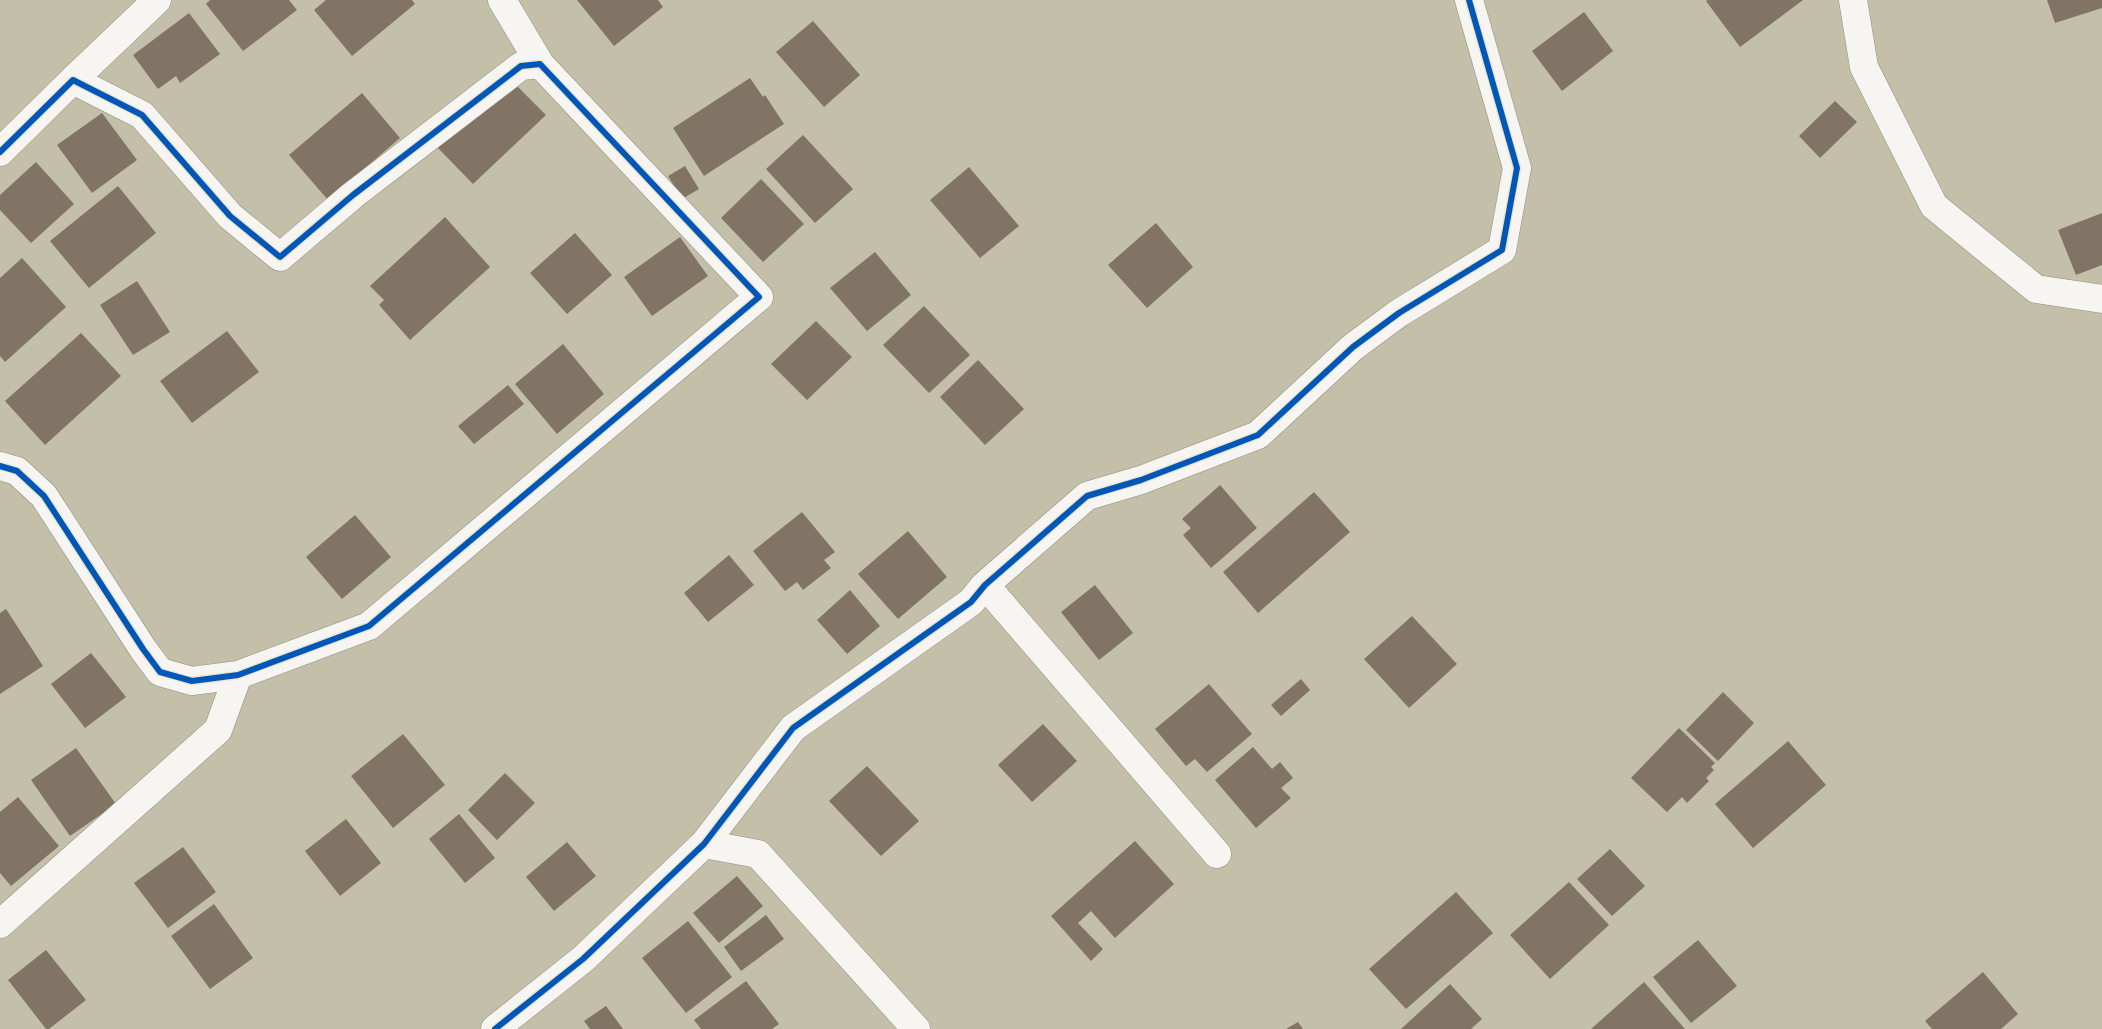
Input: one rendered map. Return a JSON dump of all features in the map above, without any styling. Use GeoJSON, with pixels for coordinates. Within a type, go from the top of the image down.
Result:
{"type":"FeatureCollection","features":[{"type":"Feature","properties":{"kind":"street"},"geometry":{"type":"LineString","coordinates":[[0,152],[157,0]]}},
{"type":"Feature","properties":{"kind":"street"},"geometry":{"type":"LineString","coordinates":[[0,466],[17,471],[44,496],[143,649],[160,672],[192,682],[238,675],[369,626],[759,297],[540,64],[502,0]]}},
{"type":"Feature","properties":{"kind":"street"},"geometry":{"type":"LineString","coordinates":[[495,1029],[583,959],[704,844],[792,728],[971,602],[985,585],[1087,496],[1141,480],[1258,435],[1353,347],[1400,313],[1502,250],[1517,168],[1469,0]]}},
{"type":"Feature","properties":{"kind":"street"},"geometry":{"type":"LineString","coordinates":[[1853,0],[1864,67],[1934,206],[2036,289],[2102,299]]}},
{"type":"Feature","properties":{"kind":"street"},"geometry":{"type":"LineString","coordinates":[[73,80],[142,115],[230,216],[280,257],[353,195],[521,66],[540,64]]}},
{"type":"Feature","properties":{"kind":"street"},"geometry":{"type":"LineString","coordinates":[[985,585],[1217,854]]}},
{"type":"Feature","properties":{"kind":"street"},"geometry":{"type":"LineString","coordinates":[[0,924],[218,730],[238,675]]}},
{"type":"Feature","properties":{"kind":"street"},"geometry":{"type":"LineString","coordinates":[[704,844],[758,854],[916,1029]]}},
{"type":"Feature","properties":{"kind":"building"},"geometry":{"type":"Polygon","coordinates":[[[210,0],[289,0],[297,10],[243,51],[206,4],[210,0]]]}},
{"type":"Feature","properties":{"kind":"building"},"geometry":{"type":"Polygon","coordinates":[[[326,0],[412,0],[415,4],[352,56],[314,10],[326,0]]]}},
{"type":"Feature","properties":{"kind":"building"},"geometry":{"type":"Polygon","coordinates":[[[577,0],[658,0],[663,7],[614,46],[577,0]]]}},
{"type":"Feature","properties":{"kind":"building"},"geometry":{"type":"Polygon","coordinates":[[[1803,0],[1740,47],[1706,1],[1803,0]]]}},
{"type":"Feature","properties":{"kind":"building"},"geometry":{"type":"Polygon","coordinates":[[[2047,0],[2102,0],[2102,8],[2055,23],[2047,0]]]}},
{"type":"Feature","properties":{"kind":"building"},"geometry":{"type":"Polygon","coordinates":[[[1584,12],[1613,51],[1562,91],[1532,51],[1584,12]]]}},
{"type":"Feature","properties":{"kind":"building"},"geometry":{"type":"Polygon","coordinates":[[[189,13],[220,54],[180,83],[176,76],[158,89],[133,55],[189,13]]]}},
{"type":"Feature","properties":{"kind":"building"},"geometry":{"type":"Polygon","coordinates":[[[813,21],[860,75],[824,107],[776,52],[813,21]]]}},
{"type":"Feature","properties":{"kind":"building"},"geometry":{"type":"Polygon","coordinates":[[[509,78],[546,115],[473,184],[436,146],[509,78]]]}},
{"type":"Feature","properties":{"kind":"building"},"geometry":{"type":"Polygon","coordinates":[[[750,78],[763,97],[765,95],[784,124],[704,176],[673,128],[750,78]]]}},
{"type":"Feature","properties":{"kind":"building"},"geometry":{"type":"Polygon","coordinates":[[[362,93],[400,138],[328,200],[289,155],[362,93]]]}},
{"type":"Feature","properties":{"kind":"building"},"geometry":{"type":"Polygon","coordinates":[[[1835,101],[1857,122],[1820,158],[1799,136],[1835,101]]]}},
{"type":"Feature","properties":{"kind":"building"},"geometry":{"type":"Polygon","coordinates":[[[102,113],[137,160],[92,193],[57,145],[102,113]]]}},
{"type":"Feature","properties":{"kind":"building"},"geometry":{"type":"Polygon","coordinates":[[[803,135],[853,189],[815,223],[766,169],[803,135]]]}},
{"type":"Feature","properties":{"kind":"building"},"geometry":{"type":"Polygon","coordinates":[[[36,162],[74,204],[31,243],[0,210],[0,195],[36,162]]]}},
{"type":"Feature","properties":{"kind":"building"},"geometry":{"type":"Polygon","coordinates":[[[685,166],[699,189],[682,199],[668,176],[685,166]]]}},
{"type":"Feature","properties":{"kind":"building"},"geometry":{"type":"Polygon","coordinates":[[[969,167],[1019,226],[980,258],[930,200],[969,167]]]}},
{"type":"Feature","properties":{"kind":"building"},"geometry":{"type":"Polygon","coordinates":[[[761,179],[804,224],[763,262],[721,218],[761,179]]]}},
{"type":"Feature","properties":{"kind":"building"},"geometry":{"type":"Polygon","coordinates":[[[118,186],[156,233],[89,288],[50,241],[118,186]]]}},
{"type":"Feature","properties":{"kind":"building"},"geometry":{"type":"Polygon","coordinates":[[[2102,213],[2102,265],[2076,275],[2058,230],[2102,213]]]}},
{"type":"Feature","properties":{"kind":"building"},"geometry":{"type":"Polygon","coordinates":[[[445,217],[490,267],[410,340],[379,305],[384,300],[370,286],[445,217]]]}},
{"type":"Feature","properties":{"kind":"building"},"geometry":{"type":"Polygon","coordinates":[[[1156,223],[1193,267],[1147,308],[1108,265],[1156,223]]]}},
{"type":"Feature","properties":{"kind":"building"},"geometry":{"type":"Polygon","coordinates":[[[575,233],[612,275],[567,314],[530,273],[575,233]]]}},
{"type":"Feature","properties":{"kind":"building"},"geometry":{"type":"Polygon","coordinates":[[[680,237],[708,276],[652,316],[624,277],[680,237]]]}},
{"type":"Feature","properties":{"kind":"building"},"geometry":{"type":"Polygon","coordinates":[[[875,252],[911,295],[867,331],[830,288],[875,252]]]}},
{"type":"Feature","properties":{"kind":"building"},"geometry":{"type":"Polygon","coordinates":[[[22,258],[66,307],[5,362],[0,356],[0,278],[22,258]]]}},
{"type":"Feature","properties":{"kind":"building"},"geometry":{"type":"Polygon","coordinates":[[[137,281],[170,332],[133,355],[100,305],[137,281]]]}},
{"type":"Feature","properties":{"kind":"building"},"geometry":{"type":"Polygon","coordinates":[[[924,306],[970,355],[929,393],[883,345],[924,306]]]}},
{"type":"Feature","properties":{"kind":"building"},"geometry":{"type":"Polygon","coordinates":[[[816,321],[852,357],[807,400],[771,364],[816,321]]]}},
{"type":"Feature","properties":{"kind":"building"},"geometry":{"type":"Polygon","coordinates":[[[227,331],[259,372],[192,423],[160,381],[227,331]]]}},
{"type":"Feature","properties":{"kind":"building"},"geometry":{"type":"Polygon","coordinates":[[[81,333],[121,376],[45,445],[5,401],[81,333]]]}},
{"type":"Feature","properties":{"kind":"building"},"geometry":{"type":"Polygon","coordinates":[[[563,344],[604,394],[557,434],[515,384],[563,344]]]}},
{"type":"Feature","properties":{"kind":"building"},"geometry":{"type":"Polygon","coordinates":[[[978,360],[1024,409],[985,445],[940,397],[978,360]]]}},
{"type":"Feature","properties":{"kind":"building"},"geometry":{"type":"Polygon","coordinates":[[[508,385],[524,404],[474,444],[458,426],[508,385]]]}},
{"type":"Feature","properties":{"kind":"building"},"geometry":{"type":"Polygon","coordinates":[[[1220,485],[1257,528],[1211,568],[1183,535],[1191,528],[1182,519],[1220,485]]]}},
{"type":"Feature","properties":{"kind":"building"},"geometry":{"type":"Polygon","coordinates":[[[1314,492],[1350,532],[1258,613],[1223,572],[1314,492]]]}},
{"type":"Feature","properties":{"kind":"building"},"geometry":{"type":"Polygon","coordinates":[[[802,512],[835,552],[824,560],[831,568],[803,590],[797,582],[785,591],[753,551],[802,512]]]}},
{"type":"Feature","properties":{"kind":"building"},"geometry":{"type":"Polygon","coordinates":[[[355,515],[391,557],[342,599],[306,557],[355,515]]]}},
{"type":"Feature","properties":{"kind":"building"},"geometry":{"type":"Polygon","coordinates":[[[908,531],[947,577],[898,619],[858,574],[908,531]]]}},
{"type":"Feature","properties":{"kind":"building"},"geometry":{"type":"Polygon","coordinates":[[[729,555],[754,585],[708,622],[684,593],[729,555]]]}},
{"type":"Feature","properties":{"kind":"building"},"geometry":{"type":"Polygon","coordinates":[[[1095,585],[1133,633],[1099,660],[1061,612],[1095,585]]]}},
{"type":"Feature","properties":{"kind":"building"},"geometry":{"type":"Polygon","coordinates":[[[850,590],[880,626],[847,654],[817,620],[850,590]]]}},
{"type":"Feature","properties":{"kind":"building"},"geometry":{"type":"Polygon","coordinates":[[[6,609],[43,666],[0,694],[0,613],[6,609]]]}},
{"type":"Feature","properties":{"kind":"building"},"geometry":{"type":"Polygon","coordinates":[[[1412,616],[1457,664],[1409,708],[1364,659],[1412,616]]]}},
{"type":"Feature","properties":{"kind":"building"},"geometry":{"type":"Polygon","coordinates":[[[91,653],[126,697],[85,728],[51,684],[91,653]]]}},
{"type":"Feature","properties":{"kind":"building"},"geometry":{"type":"Polygon","coordinates":[[[1301,679],[1310,690],[1281,716],[1271,705],[1301,679]]]}},
{"type":"Feature","properties":{"kind":"building"},"geometry":{"type":"Polygon","coordinates":[[[1209,684],[1252,734],[1207,772],[1195,759],[1186,766],[1155,729],[1209,684]]]}},
{"type":"Feature","properties":{"kind":"building"},"geometry":{"type":"Polygon","coordinates":[[[1723,692],[1754,723],[1718,761],[1686,730],[1723,692]]]}},
{"type":"Feature","properties":{"kind":"building"},"geometry":{"type":"Polygon","coordinates":[[[1043,724],[1077,761],[1032,802],[998,765],[1043,724]]]}},
{"type":"Feature","properties":{"kind":"building"},"geometry":{"type":"Polygon","coordinates":[[[1679,728],[1715,763],[1711,767],[1714,770],[1706,778],[1709,781],[1687,803],[1682,797],[1667,812],[1631,778],[1679,728]]]}},
{"type":"Feature","properties":{"kind":"building"},"geometry":{"type":"Polygon","coordinates":[[[403,734],[445,785],[393,828],[351,776],[403,734]]]}},
{"type":"Feature","properties":{"kind":"building"},"geometry":{"type":"Polygon","coordinates":[[[1788,741],[1826,785],[1753,848],[1715,804],[1788,741]]]}},
{"type":"Feature","properties":{"kind":"building"},"geometry":{"type":"Polygon","coordinates":[[[1253,747],[1272,769],[1280,762],[1293,778],[1281,788],[1291,798],[1256,828],[1215,780],[1253,747]]]}},
{"type":"Feature","properties":{"kind":"building"},"geometry":{"type":"Polygon","coordinates":[[[76,748],[116,804],[70,836],[31,780],[76,748]]]}},
{"type":"Feature","properties":{"kind":"building"},"geometry":{"type":"Polygon","coordinates":[[[867,766],[919,821],[881,856],[829,801],[867,766]]]}},
{"type":"Feature","properties":{"kind":"building"},"geometry":{"type":"Polygon","coordinates":[[[505,773],[535,803],[497,840],[468,810],[505,773]]]}},
{"type":"Feature","properties":{"kind":"building"},"geometry":{"type":"Polygon","coordinates":[[[18,797],[59,846],[11,886],[0,873],[0,812],[18,797]]]}},
{"type":"Feature","properties":{"kind":"building"},"geometry":{"type":"Polygon","coordinates":[[[459,814],[495,858],[465,883],[429,839],[459,814]]]}},
{"type":"Feature","properties":{"kind":"building"},"geometry":{"type":"Polygon","coordinates":[[[346,819],[381,863],[340,896],[305,851],[346,819]]]}},
{"type":"Feature","properties":{"kind":"building"},"geometry":{"type":"Polygon","coordinates":[[[1135,841],[1174,884],[1115,938],[1091,911],[1078,923],[1103,949],[1091,961],[1051,916],[1135,841]]]}},
{"type":"Feature","properties":{"kind":"building"},"geometry":{"type":"Polygon","coordinates":[[[567,842],[596,876],[554,911],[526,877],[567,842]]]}},
{"type":"Feature","properties":{"kind":"building"},"geometry":{"type":"Polygon","coordinates":[[[183,847],[216,892],[168,928],[134,883],[183,847]]]}},
{"type":"Feature","properties":{"kind":"building"},"geometry":{"type":"Polygon","coordinates":[[[1610,849],[1645,886],[1612,916],[1577,879],[1610,849]]]}},
{"type":"Feature","properties":{"kind":"building"},"geometry":{"type":"Polygon","coordinates":[[[737,876],[763,906],[719,943],[693,913],[737,876]]]}},
{"type":"Feature","properties":{"kind":"building"},"geometry":{"type":"Polygon","coordinates":[[[1569,882],[1609,925],[1550,979],[1510,935],[1569,882]]]}},
{"type":"Feature","properties":{"kind":"building"},"geometry":{"type":"Polygon","coordinates":[[[1456,892],[1493,933],[1406,1009],[1369,969],[1456,892]]]}},
{"type":"Feature","properties":{"kind":"building"},"geometry":{"type":"Polygon","coordinates":[[[214,904],[253,958],[210,989],[171,936],[214,904]]]}},
{"type":"Feature","properties":{"kind":"building"},"geometry":{"type":"Polygon","coordinates":[[[766,915],[784,939],[741,971],[724,947],[766,915]]]}},
{"type":"Feature","properties":{"kind":"building"},"geometry":{"type":"Polygon","coordinates":[[[688,921],[732,977],[686,1013],[642,958],[688,921]]]}},
{"type":"Feature","properties":{"kind":"building"},"geometry":{"type":"Polygon","coordinates":[[[1698,940],[1737,986],[1691,1023],[1653,977],[1698,940]]]}},
{"type":"Feature","properties":{"kind":"building"},"geometry":{"type":"Polygon","coordinates":[[[46,950],[86,1000],[49,1029],[46,1029],[8,980],[46,950]]]}},
{"type":"Feature","properties":{"kind":"building"},"geometry":{"type":"Polygon","coordinates":[[[1983,972],[2018,1014],[2001,1029],[1932,1029],[1925,1021],[1983,972]]]}},
{"type":"Feature","properties":{"kind":"building"},"geometry":{"type":"Polygon","coordinates":[[[746,981],[779,1024],[772,1029],[701,1029],[694,1020],[746,981]]]}},
{"type":"Feature","properties":{"kind":"building"},"geometry":{"type":"Polygon","coordinates":[[[1644,982],[1685,1029],[1591,1029],[1644,982]]]}},
{"type":"Feature","properties":{"kind":"building"},"geometry":{"type":"Polygon","coordinates":[[[1450,984],[1482,1019],[1471,1029],[1401,1029],[1450,984]]]}},
{"type":"Feature","properties":{"kind":"building"},"geometry":{"type":"Polygon","coordinates":[[[606,1006],[623,1029],[590,1029],[584,1021],[606,1006]]]}},
{"type":"Feature","properties":{"kind":"building"},"geometry":{"type":"Polygon","coordinates":[[[1298,1022],[1303,1029],[1286,1029],[1298,1022]]]}},
{"type":"Feature","properties":{"kind":"cycle path"},"geometry":{"type":"LineString","coordinates":[[495,1029],[583,959],[704,844],[793,728],[971,602],[985,585],[1087,496],[1141,480],[1258,435],[1353,347],[1399,313],[1502,250],[1517,168],[1469,0]]}},
{"type":"Feature","properties":{"kind":"cycle path"},"geometry":{"type":"LineString","coordinates":[[0,152],[73,80],[142,115],[230,216],[280,257],[353,195],[521,66],[540,64],[759,297],[369,626],[238,675],[192,681],[160,672],[143,649],[44,496],[17,471],[0,466]]}}]}
